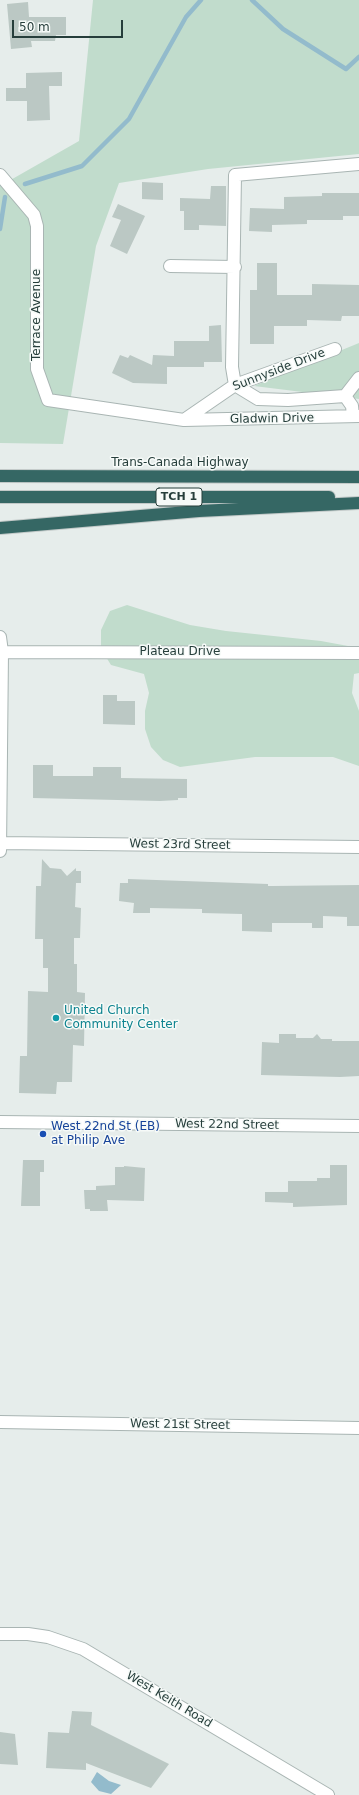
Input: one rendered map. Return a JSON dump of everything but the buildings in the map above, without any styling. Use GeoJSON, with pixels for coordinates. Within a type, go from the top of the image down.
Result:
{"type":"FeatureCollection","features":[{"type":"Feature","properties":{"kind":"highway"},"geometry":{"type":"LineString","coordinates":[[0,470],[94,476]]}},
{"type":"Feature","properties":{"kind":"highway","name":"Trans-Canada Highway"},"geometry":{"type":"LineString","coordinates":[[0,476],[359,477]]}},
{"type":"Feature","properties":{"kind":"highway","name":"TCH 1"},"geometry":{"type":"LineString","coordinates":[[0,497],[359,497]]}},
{"type":"Feature","properties":{"kind":"highway"},"geometry":{"type":"LineString","coordinates":[[0,528],[184,512],[359,503]]}},
{"type":"Feature","properties":{"kind":"street"},"geometry":{"type":"LineString","coordinates":[[359,164],[235,175],[235,267],[232,367],[235,385],[258,399],[288,400],[345,396],[359,378]]}},
{"type":"Feature","properties":{"kind":"street","name":"Terrace Avenue"},"geometry":{"type":"LineString","coordinates":[[0,175],[34,215],[37,226],[37,369],[48,400],[184,420]]}},
{"type":"Feature","properties":{"kind":"street"},"geometry":{"type":"LineString","coordinates":[[170,266],[235,267]]}},
{"type":"Feature","properties":{"kind":"street","name":"Sunnyside Drive"},"geometry":{"type":"LineString","coordinates":[[184,420],[235,385],[335,349]]}},
{"type":"Feature","properties":{"kind":"street"},"geometry":{"type":"LineString","coordinates":[[345,396],[352,406],[356,416]]}},
{"type":"Feature","properties":{"kind":"street","name":"Gladwin Drive"},"geometry":{"type":"LineString","coordinates":[[184,420],[356,416]]}},
{"type":"Feature","properties":{"kind":"street"},"geometry":{"type":"LineString","coordinates":[[0,637],[2,652],[0,851]]}},
{"type":"Feature","properties":{"kind":"street","name":"Plateau Drive"},"geometry":{"type":"LineString","coordinates":[[2,652],[359,653]]}},
{"type":"Feature","properties":{"kind":"street","name":"West 23rd Street"},"geometry":{"type":"LineString","coordinates":[[0,842],[359,847]]}},
{"type":"Feature","properties":{"kind":"street","name":"West 22nd Street"},"geometry":{"type":"LineString","coordinates":[[0,1122],[359,1126]]}},
{"type":"Feature","properties":{"kind":"street","name":"West 21st Street"},"geometry":{"type":"LineString","coordinates":[[0,1422],[359,1428]]}},
{"type":"Feature","properties":{"kind":"street","name":"West Keith Road"},"geometry":{"type":"LineString","coordinates":[[0,1634],[28,1634],[48,1637],[83,1649],[328,1795]]}},
{"type":"Feature","properties":{"kind":"green space"},"geometry":{"type":"Polygon","coordinates":[[[93,0],[359,0],[359,154],[208,169],[119,183],[96,246],[63,444],[0,443],[0,186],[79,141],[93,0]]]}},
{"type":"Feature","properties":{"kind":"green space"},"geometry":{"type":"Polygon","coordinates":[[[359,343],[359,399],[254,386],[359,343]]]}},
{"type":"Feature","properties":{"kind":"green space"},"geometry":{"type":"Polygon","coordinates":[[[127,605],[190,625],[226,631],[321,641],[359,648],[359,673],[354,674],[352,693],[359,711],[359,766],[333,757],[255,757],[180,767],[163,760],[151,747],[145,729],[145,711],[149,693],[144,674],[111,665],[101,649],[101,630],[110,611],[127,605]]]}},
{"type":"Feature","properties":{"kind":"water"},"geometry":{"type":"Polygon","coordinates":[[[97,1772],[109,1781],[121,1785],[111,1794],[99,1791],[91,1782],[97,1772]]]}},
{"type":"Feature","properties":{"kind":"waterway"},"geometry":{"type":"LineString","coordinates":[[25,184],[82,166],[129,119],[186,17],[201,0]]}},
{"type":"Feature","properties":{"kind":"waterway"},"geometry":{"type":"LineString","coordinates":[[252,0],[283,29],[346,69],[359,57]]}},
{"type":"Feature","properties":{"kind":"waterway"},"geometry":{"type":"LineString","coordinates":[[0,229],[5,197]]}},
{"type":"Feature","properties":{"kind":"place","name":"United Church Community Center"},"geometry":{"type":"Point","coordinates":[56,1018]}},
{"type":"Feature","properties":{"kind":"place","name":"West 22nd St (EB) at Philip Ave"},"geometry":{"type":"Point","coordinates":[43,1134]}}]}
